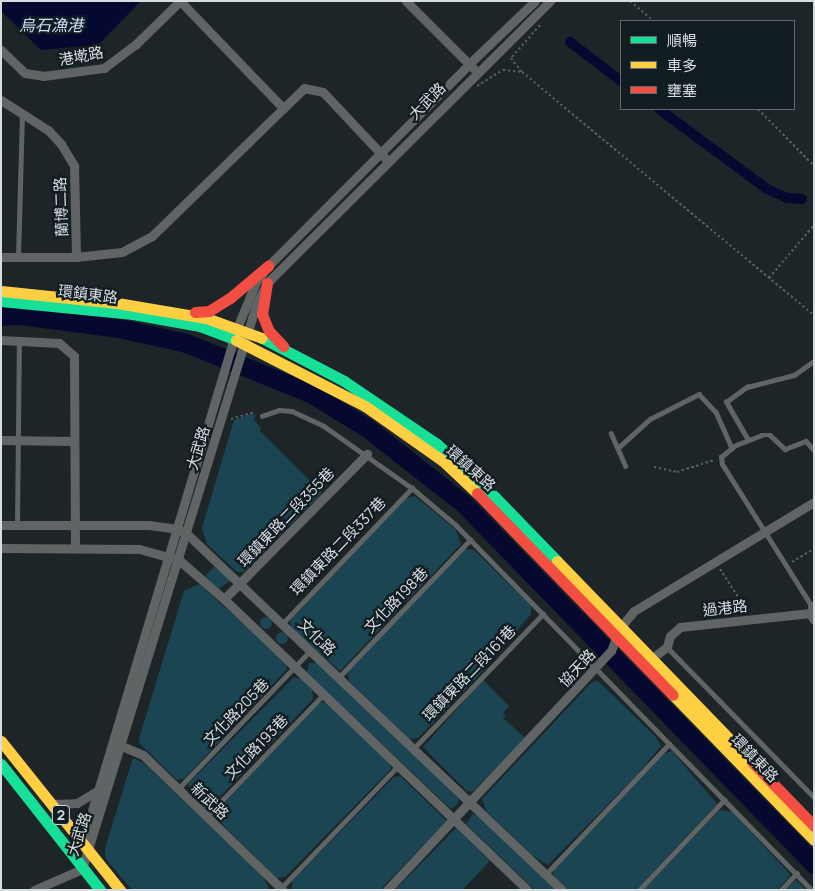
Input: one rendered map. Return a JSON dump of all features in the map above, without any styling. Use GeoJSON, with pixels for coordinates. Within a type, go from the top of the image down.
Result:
{"type":"FeatureCollection","features":[{"type":"Feature","properties":{"kind":"street","name":"港墘路"},"geometry":{"type":"LineString","coordinates":[[1,50],[25,73],[43,76],[104,68],[135,45],[180,1]]}},
{"type":"Feature","properties":{"kind":"street"},"geometry":{"type":"LineString","coordinates":[[180,1],[281,106]]}},
{"type":"Feature","properties":{"kind":"street"},"geometry":{"type":"LineString","coordinates":[[406,1],[477,71]]}},
{"type":"Feature","properties":{"kind":"street","name":"大武路"},"geometry":{"type":"LineString","coordinates":[[82,869],[82,839],[95,792],[112,742],[224,373],[267,283],[469,64],[535,1]]}},
{"type":"Feature","properties":{"kind":"street","name":"大武路"},"geometry":{"type":"LineString","coordinates":[[82,869],[90,850],[234,377],[239,340],[256,282],[268,266],[466,82],[550,1]]}},
{"type":"Feature","properties":{"kind":"street"},"geometry":{"type":"LineString","coordinates":[[1,257],[76,257],[122,252],[152,236],[281,106],[304,88],[323,92],[384,157]]}},
{"type":"Feature","properties":{"kind":"street","name":"蘭博二路"},"geometry":{"type":"LineString","coordinates":[[1,100],[48,130],[74,166],[76,257]]}},
{"type":"Feature","properties":{"kind":"street"},"geometry":{"type":"LineString","coordinates":[[187,313],[209,311],[268,266]]}},
{"type":"Feature","properties":{"kind":"street"},"geometry":{"type":"LineString","coordinates":[[267,283],[262,314],[269,331],[288,352]]}},
{"type":"Feature","properties":{"kind":"street","name":"環鎮東路"},"geometry":{"type":"LineString","coordinates":[[1,291],[187,313],[365,406],[443,461],[494,510],[618,633],[814,840]]}},
{"type":"Feature","properties":{"kind":"street","name":"環鎮東路"},"geometry":{"type":"LineString","coordinates":[[1,301],[133,314],[200,326],[239,340],[288,352],[344,381],[437,444],[542,544],[618,633],[651,659],[814,826]]}},
{"type":"Feature","properties":{"kind":"street"},"geometry":{"type":"LineString","coordinates":[[1,340],[59,344],[74,356],[75,548]]}},
{"type":"Feature","properties":{"kind":"street"},"geometry":{"type":"LineString","coordinates":[[1,440],[73,441]]}},
{"type":"Feature","properties":{"kind":"street","name":"環鎮東路二段355巷"},"geometry":{"type":"LineString","coordinates":[[224,599],[367,454]]}},
{"type":"Feature","properties":{"kind":"street","name":"協天路"},"geometry":{"type":"LineString","coordinates":[[387,890],[597,667],[611,651],[618,633],[634,611],[814,502]]}},
{"type":"Feature","properties":{"kind":"street","name":"文化路"},"geometry":{"type":"LineString","coordinates":[[1,525],[75,525],[177,529],[186,534],[241,583],[562,890]]}},
{"type":"Feature","properties":{"kind":"street"},"geometry":{"type":"LineString","coordinates":[[1,548],[139,549],[179,560],[224,599],[296,667],[527,890]]}},
{"type":"Feature","properties":{"kind":"street","name":"過港路"},"geometry":{"type":"LineString","coordinates":[[651,659],[667,647],[670,636],[680,627],[812,617]]}},
{"type":"Feature","properties":{"kind":"street","name":"2"},"geometry":{"type":"LineString","coordinates":[[1,741],[82,839],[120,890]]}},
{"type":"Feature","properties":{"kind":"street","name":"新武路"},"geometry":{"type":"LineString","coordinates":[[112,742],[143,755],[281,889]]}},
{"type":"Feature","properties":{"kind":"street","name":"2"},"geometry":{"type":"LineString","coordinates":[[1,764],[100,890]]}},
{"type":"Feature","properties":{"kind":"street"},"geometry":{"type":"LineString","coordinates":[[52,804],[77,803],[95,792]]}},
{"type":"Feature","properties":{"kind":"street"},"geometry":{"type":"LineString","coordinates":[[34,890],[82,869]]}},
{"type":"Feature","properties":{"kind":"lane"},"geometry":{"type":"LineString","coordinates":[[18,257],[22,112]]}},
{"type":"Feature","properties":{"kind":"lane"},"geometry":{"type":"LineString","coordinates":[[17,525],[19,341]]}},
{"type":"Feature","properties":{"kind":"lane"},"geometry":{"type":"LineString","coordinates":[[748,440],[726,402],[746,387],[794,375],[814,361]]}},
{"type":"Feature","properties":{"kind":"lane"},"geometry":{"type":"LineString","coordinates":[[618,448],[650,419],[699,394],[716,412],[732,448]]}},
{"type":"Feature","properties":{"kind":"lane"},"geometry":{"type":"LineString","coordinates":[[262,416],[279,410],[292,411],[324,426],[367,454],[412,488],[470,540],[597,667],[669,744],[812,890]]}},
{"type":"Feature","properties":{"kind":"lane"},"geometry":{"type":"LineString","coordinates":[[611,433],[626,466]]}},
{"type":"Feature","properties":{"kind":"lane"},"geometry":{"type":"LineString","coordinates":[[812,617],[812,602],[786,566],[722,464],[721,457],[732,448],[748,440],[770,435],[785,449],[806,441],[814,450]]}},
{"type":"Feature","properties":{"kind":"lane","name":"環鎮東路二段337巷"},"geometry":{"type":"LineString","coordinates":[[282,623],[412,488]]}},
{"type":"Feature","properties":{"kind":"lane","name":"文化路198巷"},"geometry":{"type":"LineString","coordinates":[[339,677],[470,540]]}},
{"type":"Feature","properties":{"kind":"lane","name":"環鎮東路二段161巷"},"geometry":{"type":"LineString","coordinates":[[414,748],[543,614]]}},
{"type":"Feature","properties":{"kind":"lane"},"geometry":{"type":"LineString","coordinates":[[667,647],[814,797]]}},
{"type":"Feature","properties":{"kind":"lane","name":"文化路205巷"},"geometry":{"type":"LineString","coordinates":[[178,790],[311,650]]}},
{"type":"Feature","properties":{"kind":"lane","name":"文化路193巷"},"geometry":{"type":"LineString","coordinates":[[206,817],[323,695]]}},
{"type":"Feature","properties":{"kind":"lane"},"geometry":{"type":"LineString","coordinates":[[546,874],[669,744]]}},
{"type":"Feature","properties":{"kind":"lane"},"geometry":{"type":"LineString","coordinates":[[281,889],[398,765]]}},
{"type":"Feature","properties":{"kind":"lane"},"geometry":{"type":"LineString","coordinates":[[639,890],[724,800]]}},
{"type":"Feature","properties":{"kind":"lane"},"geometry":{"type":"LineString","coordinates":[[781,890],[796,873]]}},
{"type":"Feature","properties":{"kind":"path"},"geometry":{"type":"LineString","coordinates":[[630,1],[653,20]]}},
{"type":"Feature","properties":{"kind":"path"},"geometry":{"type":"LineString","coordinates":[[534,17],[541,26],[511,58],[522,72],[814,315]]}},
{"type":"Feature","properties":{"kind":"path"},"geometry":{"type":"LineString","coordinates":[[466,82],[480,87],[503,70],[522,72]]}},
{"type":"Feature","properties":{"kind":"path"},"geometry":{"type":"LineString","coordinates":[[759,110],[814,166]]}},
{"type":"Feature","properties":{"kind":"path"},"geometry":{"type":"LineString","coordinates":[[769,278],[814,224]]}},
{"type":"Feature","properties":{"kind":"path"},"geometry":{"type":"LineString","coordinates":[[220,424],[253,412],[262,416]]}},
{"type":"Feature","properties":{"kind":"path"},"geometry":{"type":"LineString","coordinates":[[654,466],[677,472],[721,457]]}},
{"type":"Feature","properties":{"kind":"path"},"geometry":{"type":"LineString","coordinates":[[786,566],[814,549]]}},
{"type":"Feature","properties":{"kind":"path"},"geometry":{"type":"LineString","coordinates":[[716,562],[747,611]]}},
{"type":"Feature","properties":{"kind":"shaded area"},"geometry":{"type":"Polygon","coordinates":[[[251,414],[256,415],[254,420],[261,428],[260,431],[322,493],[244,572],[237,572],[207,544],[202,528],[234,420],[251,414]]]}},
{"type":"Feature","properties":{"kind":"shaded area"},"geometry":{"type":"Polygon","coordinates":[[[415,496],[456,530],[461,544],[340,671],[292,629],[290,621],[406,498],[415,496]]]}},
{"type":"Feature","properties":{"kind":"shaded area"},"geometry":{"type":"Polygon","coordinates":[[[464,549],[474,550],[531,606],[531,614],[473,682],[418,738],[409,739],[349,681],[348,671],[464,549]]]}},
{"type":"Feature","properties":{"kind":"shaded area"},"geometry":{"type":"Polygon","coordinates":[[[217,564],[232,579],[219,589],[205,576],[217,564]]]}},
{"type":"Feature","properties":{"kind":"shaded area"},"geometry":{"type":"Polygon","coordinates":[[[199,584],[286,662],[287,669],[185,778],[177,780],[139,743],[184,591],[199,584]]]}},
{"type":"Feature","properties":{"kind":"shaded area"},"geometry":{"type":"Polygon","coordinates":[[[264,617],[268,617],[272,623],[268,629],[264,629],[260,625],[260,621],[264,617]]]}},
{"type":"Feature","properties":{"kind":"shaded area"},"geometry":{"type":"Polygon","coordinates":[[[282,632],[288,638],[282,644],[276,638],[282,632]]]}},
{"type":"Feature","properties":{"kind":"shaded area"},"geometry":{"type":"Polygon","coordinates":[[[309,663],[319,663],[459,798],[457,805],[451,809],[311,677],[307,672],[309,663]]]}},
{"type":"Feature","properties":{"kind":"shaded area"},"geometry":{"type":"Polygon","coordinates":[[[294,677],[303,680],[312,690],[313,699],[209,808],[204,808],[188,791],[189,783],[294,677]]]}},
{"type":"Feature","properties":{"kind":"shaded area"},"geometry":{"type":"Polygon","coordinates":[[[483,680],[509,706],[503,713],[506,716],[503,718],[525,738],[472,792],[467,791],[423,747],[483,680]]]}},
{"type":"Feature","properties":{"kind":"shaded area"},"geometry":{"type":"Polygon","coordinates":[[[598,681],[656,737],[661,746],[636,776],[548,865],[533,856],[487,812],[482,799],[592,682],[598,681]]]}},
{"type":"Feature","properties":{"kind":"shaded area"},"geometry":{"type":"Polygon","coordinates":[[[320,702],[328,703],[390,763],[391,769],[285,877],[277,878],[215,816],[216,812],[320,702]]]}},
{"type":"Feature","properties":{"kind":"shaded area"},"geometry":{"type":"Polygon","coordinates":[[[672,751],[717,804],[636,890],[568,890],[553,876],[554,868],[662,754],[672,751]]]}},
{"type":"Feature","properties":{"kind":"shaded area"},"geometry":{"type":"Polygon","coordinates":[[[133,758],[145,764],[263,877],[270,890],[132,890],[105,858],[105,848],[133,758]]]}},
{"type":"Feature","properties":{"kind":"shaded area"},"geometry":{"type":"Polygon","coordinates":[[[400,776],[447,821],[380,890],[292,890],[292,881],[394,777],[400,776]]]}},
{"type":"Feature","properties":{"kind":"shaded area"},"geometry":{"type":"Polygon","coordinates":[[[720,810],[732,812],[788,872],[790,876],[777,890],[642,890],[720,810]]]}},
{"type":"Feature","properties":{"kind":"shaded area"},"geometry":{"type":"Polygon","coordinates":[[[473,814],[478,816],[556,890],[535,890],[466,824],[473,814]]]}},
{"type":"Feature","properties":{"kind":"shaded area"},"geometry":{"type":"Polygon","coordinates":[[[456,828],[490,861],[462,890],[395,890],[456,828]]]}},
{"type":"Feature","properties":{"kind":"shaded area"},"geometry":{"type":"Polygon","coordinates":[[[796,880],[807,890],[785,890],[796,880]]]}},
{"type":"Feature","properties":{"kind":"water","name":"烏石漁港"},"geometry":{"type":"Polygon","coordinates":[[[1,1],[141,1],[98,45],[41,50],[1,11],[1,1]]]}},
{"type":"Feature","properties":{"kind":"waterway"},"geometry":{"type":"LineString","coordinates":[[570,42],[620,80]]}},
{"type":"Feature","properties":{"kind":"waterway"},"geometry":{"type":"LineString","coordinates":[[660,110],[767,189],[787,198],[802,199]]}},
{"type":"Feature","properties":{"kind":"waterway"},"geometry":{"type":"LineString","coordinates":[[1,316],[20,315],[119,328],[186,343],[310,393],[366,427],[463,503],[814,864]]}},
{"type":"Feature","properties":{"kind":"traffic: fast"},"geometry":{"type":"LineString","coordinates":[[1,301],[133,314],[200,326],[236,340]]}},
{"type":"Feature","properties":{"kind":"traffic: fast"},"geometry":{"type":"LineString","coordinates":[[262,338],[344,381],[437,444],[495,497],[557,561]]}},
{"type":"Feature","properties":{"kind":"traffic: fast"},"geometry":{"type":"LineString","coordinates":[[1,764],[100,890]]}},
{"type":"Feature","properties":{"kind":"traffic: slow"},"geometry":{"type":"LineString","coordinates":[[1,291],[117,303],[206,318],[262,338]]}},
{"type":"Feature","properties":{"kind":"traffic: slow"},"geometry":{"type":"LineString","coordinates":[[236,340],[365,406],[443,461],[477,493]]}},
{"type":"Feature","properties":{"kind":"traffic: slow"},"geometry":{"type":"LineString","coordinates":[[557,561],[753,763]]}},
{"type":"Feature","properties":{"kind":"traffic: slow"},"geometry":{"type":"LineString","coordinates":[[673,695],[814,840]]}},
{"type":"Feature","properties":{"kind":"traffic: slow"},"geometry":{"type":"LineString","coordinates":[[1,741],[120,890]]}},
{"type":"Feature","properties":{"kind":"traffic: jam"},"geometry":{"type":"LineString","coordinates":[[195,312],[209,311],[230,298],[268,266]]}},
{"type":"Feature","properties":{"kind":"traffic: jam"},"geometry":{"type":"LineString","coordinates":[[267,283],[262,314],[269,331],[283,346]]}},
{"type":"Feature","properties":{"kind":"traffic: jam"},"geometry":{"type":"LineString","coordinates":[[477,493],[673,695]]}},
{"type":"Feature","properties":{"kind":"traffic: jam"},"geometry":{"type":"LineString","coordinates":[[753,763],[814,826]]}}]}
